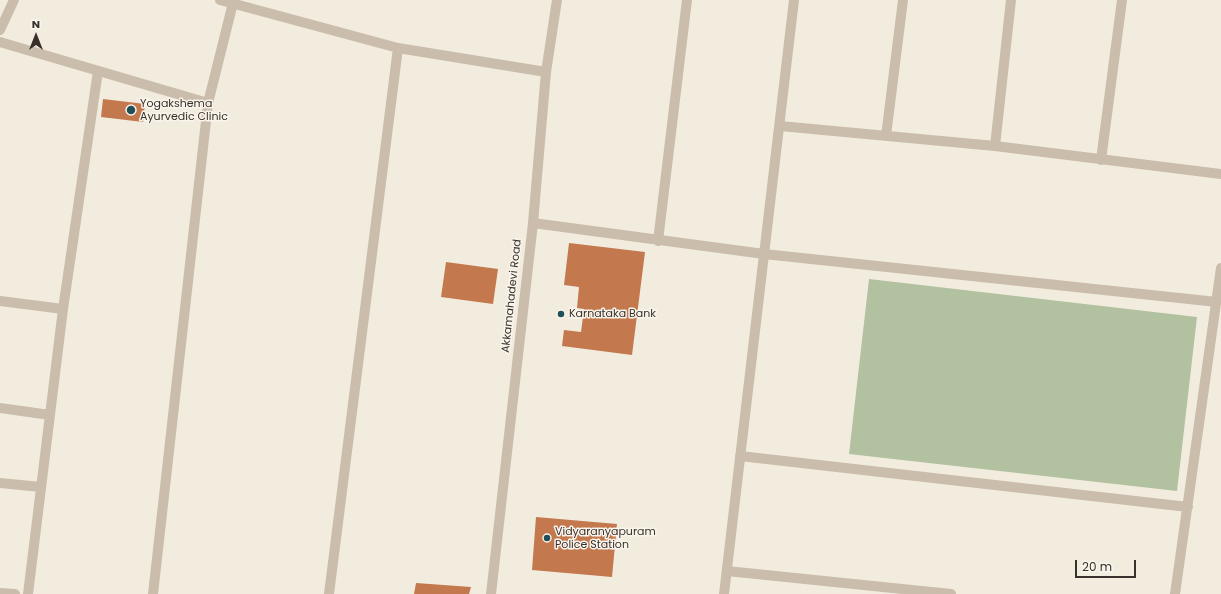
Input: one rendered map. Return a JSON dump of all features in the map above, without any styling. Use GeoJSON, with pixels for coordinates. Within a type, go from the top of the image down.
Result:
{"type":"FeatureCollection","features":[{"type":"Feature","properties":{"kind":"street"},"geometry":{"type":"LineString","coordinates":[[0,30],[14,0]]}},
{"type":"Feature","properties":{"kind":"street"},"geometry":{"type":"LineString","coordinates":[[220,0],[398,48],[546,72]]}},
{"type":"Feature","properties":{"kind":"street","name":"Akkamahadevi Road"},"geometry":{"type":"LineString","coordinates":[[491,594],[532,223],[546,72],[557,0]]}},
{"type":"Feature","properties":{"kind":"street"},"geometry":{"type":"LineString","coordinates":[[658,241],[687,0]]}},
{"type":"Feature","properties":{"kind":"street"},"geometry":{"type":"LineString","coordinates":[[724,594],[794,0]]}},
{"type":"Feature","properties":{"kind":"street"},"geometry":{"type":"LineString","coordinates":[[886,136],[903,0]]}},
{"type":"Feature","properties":{"kind":"street"},"geometry":{"type":"LineString","coordinates":[[995,146],[1011,0]]}},
{"type":"Feature","properties":{"kind":"street"},"geometry":{"type":"LineString","coordinates":[[1101,160],[1122,0]]}},
{"type":"Feature","properties":{"kind":"street"},"geometry":{"type":"LineString","coordinates":[[153,594],[208,103],[233,4]]}},
{"type":"Feature","properties":{"kind":"street"},"geometry":{"type":"LineString","coordinates":[[0,42],[208,103]]}},
{"type":"Feature","properties":{"kind":"street"},"geometry":{"type":"LineString","coordinates":[[329,594],[398,48]]}},
{"type":"Feature","properties":{"kind":"street"},"geometry":{"type":"LineString","coordinates":[[28,594],[63,309],[98,71]]}},
{"type":"Feature","properties":{"kind":"street"},"geometry":{"type":"LineString","coordinates":[[780,126],[995,146],[1221,174]]}},
{"type":"Feature","properties":{"kind":"street"},"geometry":{"type":"LineString","coordinates":[[532,223],[764,254],[1217,302]]}},
{"type":"Feature","properties":{"kind":"street"},"geometry":{"type":"LineString","coordinates":[[1175,594],[1221,268]]}},
{"type":"Feature","properties":{"kind":"street"},"geometry":{"type":"LineString","coordinates":[[0,300],[63,309]]}},
{"type":"Feature","properties":{"kind":"street"},"geometry":{"type":"LineString","coordinates":[[0,408],[50,415]]}},
{"type":"Feature","properties":{"kind":"street"},"geometry":{"type":"LineString","coordinates":[[740,456],[1188,507]]}},
{"type":"Feature","properties":{"kind":"street"},"geometry":{"type":"LineString","coordinates":[[0,483],[42,487]]}},
{"type":"Feature","properties":{"kind":"street"},"geometry":{"type":"LineString","coordinates":[[727,571],[951,594]]}},
{"type":"Feature","properties":{"kind":"street"},"geometry":{"type":"LineString","coordinates":[[0,593],[15,594]]}},
{"type":"Feature","properties":{"kind":"green space"},"geometry":{"type":"Polygon","coordinates":[[[869,279],[1197,317],[1177,491],[849,454],[869,279]]]}},
{"type":"Feature","properties":{"kind":"building"},"geometry":{"type":"Polygon","coordinates":[[[103,99],[145,104],[143,122],[101,117],[103,99]]]}},
{"type":"Feature","properties":{"kind":"building"},"geometry":{"type":"Polygon","coordinates":[[[569,243],[645,252],[632,355],[562,346],[564,330],[581,332],[584,309],[577,308],[579,287],[564,285],[569,243]]]}},
{"type":"Feature","properties":{"kind":"building"},"geometry":{"type":"Polygon","coordinates":[[[446,262],[498,269],[493,304],[441,297],[446,262]]]}},
{"type":"Feature","properties":{"kind":"building"},"geometry":{"type":"Polygon","coordinates":[[[536,517],[617,524],[612,577],[532,570],[536,517]]]}},
{"type":"Feature","properties":{"kind":"building"},"geometry":{"type":"Polygon","coordinates":[[[416,583],[471,587],[469,594],[414,594],[416,583]]]}},
{"type":"Feature","properties":{"kind":"place","name":"Yogakshema Ayurvedic Clinic"},"geometry":{"type":"Point","coordinates":[131,110]}},
{"type":"Feature","properties":{"kind":"place","name":"Karnataka Bank"},"geometry":{"type":"Point","coordinates":[561,314]}},
{"type":"Feature","properties":{"kind":"place","name":"Vidyaranyapuram Police Station"},"geometry":{"type":"Point","coordinates":[547,538]}}]}
